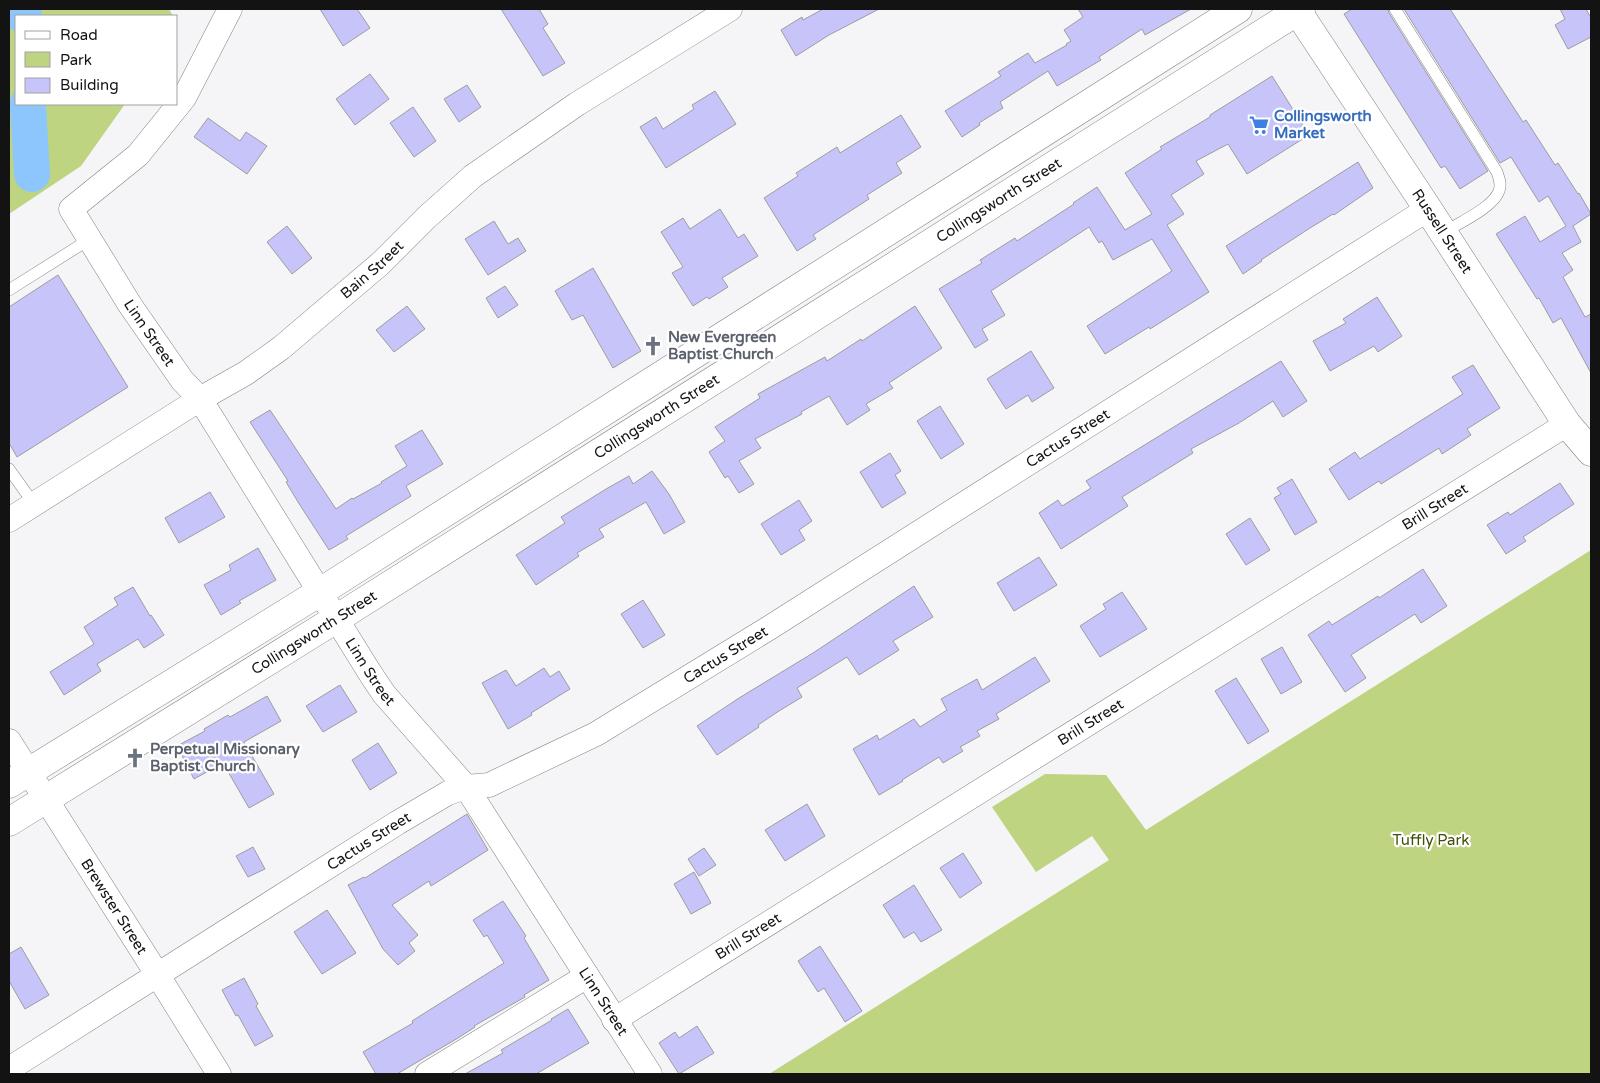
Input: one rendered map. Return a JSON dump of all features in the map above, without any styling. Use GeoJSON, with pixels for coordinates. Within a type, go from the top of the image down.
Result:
{"type":"FeatureCollection","features":[{"type":"Feature","properties":{"kind":"main road","name":"Collingsworth Street"},"geometry":{"type":"LineString","coordinates":[[18,778],[320,592],[1238,9]]}},
{"type":"Feature","properties":{"kind":"main road","name":"Collingsworth Street"},"geometry":{"type":"LineString","coordinates":[[9,822],[336,619],[1298,10]]}},
{"type":"Feature","properties":{"kind":"main road","name":"Russell Street"},"geometry":{"type":"LineString","coordinates":[[1298,10],[1567,424],[1591,452]]}},
{"type":"Feature","properties":{"kind":"street","name":"Linn Street"},"geometry":{"type":"LineString","coordinates":[[230,9],[184,98],[138,155],[71,209],[130,304],[182,380],[200,399],[384,694],[466,787],[650,1074]]}},
{"type":"Feature","properties":{"kind":"street","name":"Bain Street"},"geometry":{"type":"LineString","coordinates":[[9,520],[200,399],[246,373],[288,343],[381,263],[473,176],[577,104],[730,9]]}},
{"type":"Feature","properties":{"kind":"street","name":"Cactus Street"},"geometry":{"type":"LineString","coordinates":[[9,1069],[157,974],[448,793],[466,787],[488,785],[596,734],[778,623],[1428,209]]}},
{"type":"Feature","properties":{"kind":"street","name":"Brill Street"},"geometry":{"type":"LineString","coordinates":[[614,1020],[1567,424]]}},
{"type":"Feature","properties":{"kind":"street","name":"Brewster Street"},"geometry":{"type":"LineString","coordinates":[[9,740],[18,778],[45,800],[219,1074]]}},
{"type":"Feature","properties":{"kind":"street"},"geometry":{"type":"LineString","coordinates":[[427,1074],[587,976]]}},
{"type":"Feature","properties":{"kind":"lane"},"geometry":{"type":"LineString","coordinates":[[1396,9],[1497,172],[1501,182],[1499,192],[1493,201],[1443,232]]}},
{"type":"Feature","properties":{"kind":"lane"},"geometry":{"type":"LineString","coordinates":[[9,290],[90,239]]}},
{"type":"Feature","properties":{"kind":"lane"},"geometry":{"type":"LineString","coordinates":[[9,469],[34,504]]}},
{"type":"Feature","properties":{"kind":"green space"},"geometry":{"type":"Polygon","coordinates":[[[9,9],[169,9],[172,15],[15,15],[15,105],[124,105],[81,166],[9,214],[9,9]]]}},
{"type":"Feature","properties":{"kind":"green space","name":"Tuffly Park"},"geometry":{"type":"Polygon","coordinates":[[[1591,550],[1591,1074],[769,1074],[1109,860],[1092,836],[1036,872],[992,807],[1045,774],[1106,775],[1146,830],[1591,550]]]}},
{"type":"Feature","properties":{"kind":"building"},"geometry":{"type":"Polygon","coordinates":[[[320,9],[357,9],[370,28],[343,46],[320,9]]]}},
{"type":"Feature","properties":{"kind":"building"},"geometry":{"type":"Polygon","coordinates":[[[501,9],[539,9],[548,24],[543,28],[565,63],[543,76],[501,9]]]}},
{"type":"Feature","properties":{"kind":"building"},"geometry":{"type":"Polygon","coordinates":[[[823,9],[879,9],[829,35],[796,56],[781,30],[802,17],[803,20],[823,9]]]}},
{"type":"Feature","properties":{"kind":"building"},"geometry":{"type":"Polygon","coordinates":[[[1078,9],[1191,9],[1145,35],[1142,29],[1099,57],[1101,60],[1057,86],[1048,71],[1000,102],[1003,108],[979,123],[980,125],[962,137],[945,111],[1001,76],[998,72],[1028,53],[1035,63],[1067,45],[1071,41],[1064,30],[1083,17],[1078,9]]]}},
{"type":"Feature","properties":{"kind":"building"},"geometry":{"type":"Polygon","coordinates":[[[1352,9],[1388,9],[1488,171],[1460,189],[1445,166],[1441,168],[1344,14],[1352,9]]]}},
{"type":"Feature","properties":{"kind":"building"},"geometry":{"type":"Polygon","coordinates":[[[1404,9],[1450,9],[1523,122],[1526,120],[1555,165],[1558,163],[1591,214],[1573,226],[1581,242],[1562,253],[1573,270],[1563,277],[1585,317],[1591,314],[1591,373],[1561,318],[1553,323],[1539,298],[1537,299],[1496,234],[1525,216],[1540,242],[1566,226],[1548,196],[1539,202],[1511,157],[1500,163],[1404,9]]]}},
{"type":"Feature","properties":{"kind":"building"},"geometry":{"type":"Polygon","coordinates":[[[1560,9],[1586,9],[1591,18],[1591,37],[1568,49],[1555,25],[1565,19],[1560,9]]]}},
{"type":"Feature","properties":{"kind":"building"},"geometry":{"type":"Polygon","coordinates":[[[370,74],[389,99],[355,125],[336,99],[370,74]]]}},
{"type":"Feature","properties":{"kind":"building"},"geometry":{"type":"Polygon","coordinates":[[[1272,76],[1309,135],[1247,174],[1228,144],[1196,161],[1204,174],[1171,195],[1184,214],[1167,225],[1209,292],[1150,329],[1149,327],[1105,354],[1087,326],[1172,271],[1152,239],[1113,260],[1102,241],[1099,243],[1089,227],[991,291],[1005,315],[982,329],[988,340],[975,348],[939,289],[982,263],[980,260],[1015,238],[1017,241],[1097,187],[1125,230],[1152,214],[1125,173],[1162,149],[1160,147],[1272,76]]]}},
{"type":"Feature","properties":{"kind":"building"},"geometry":{"type":"Polygon","coordinates":[[[467,85],[481,107],[459,122],[444,99],[467,85]]]}},
{"type":"Feature","properties":{"kind":"building"},"geometry":{"type":"Polygon","coordinates":[[[715,91],[736,124],[666,168],[640,127],[656,117],[663,129],[694,109],[692,105],[715,91]]]}},
{"type":"Feature","properties":{"kind":"building"},"geometry":{"type":"Polygon","coordinates":[[[413,107],[436,141],[414,157],[390,123],[413,107]]]}},
{"type":"Feature","properties":{"kind":"building"},"geometry":{"type":"Polygon","coordinates":[[[901,115],[921,147],[896,163],[902,173],[867,195],[869,199],[813,235],[816,239],[797,251],[764,198],[798,176],[796,173],[837,147],[840,153],[901,115]]]}},
{"type":"Feature","properties":{"kind":"building"},"geometry":{"type":"Polygon","coordinates":[[[208,118],[240,141],[246,132],[267,146],[247,174],[194,137],[208,118]]]}},
{"type":"Feature","properties":{"kind":"building"},"geometry":{"type":"Polygon","coordinates":[[[1358,162],[1373,188],[1334,215],[1310,228],[1261,260],[1243,274],[1226,246],[1358,162]]]}},
{"type":"Feature","properties":{"kind":"building"},"geometry":{"type":"Polygon","coordinates":[[[720,209],[738,238],[744,234],[758,256],[722,278],[728,287],[693,306],[672,273],[683,267],[661,232],[683,218],[690,229],[720,209]]]}},
{"type":"Feature","properties":{"kind":"building"},"geometry":{"type":"Polygon","coordinates":[[[494,221],[508,244],[518,238],[526,251],[488,275],[465,239],[494,221]]]}},
{"type":"Feature","properties":{"kind":"building"},"geometry":{"type":"Polygon","coordinates":[[[287,226],[312,258],[292,274],[267,242],[287,226]]]}},
{"type":"Feature","properties":{"kind":"building"},"geometry":{"type":"Polygon","coordinates":[[[593,268],[641,351],[613,368],[583,315],[572,320],[555,291],[593,268]]]}},
{"type":"Feature","properties":{"kind":"building"},"geometry":{"type":"Polygon","coordinates":[[[58,275],[128,387],[17,457],[9,443],[9,307],[58,275]]]}},
{"type":"Feature","properties":{"kind":"building"},"geometry":{"type":"Polygon","coordinates":[[[505,286],[518,305],[498,318],[486,298],[505,286]]]}},
{"type":"Feature","properties":{"kind":"building"},"geometry":{"type":"Polygon","coordinates":[[[1377,297],[1402,336],[1378,352],[1374,346],[1330,371],[1313,341],[1346,323],[1343,319],[1377,297]]]}},
{"type":"Feature","properties":{"kind":"building"},"geometry":{"type":"Polygon","coordinates":[[[407,306],[425,329],[394,352],[376,330],[407,306]]]}},
{"type":"Feature","properties":{"kind":"building"},"geometry":{"type":"Polygon","coordinates":[[[915,306],[942,348],[889,383],[893,388],[866,404],[870,410],[847,425],[829,396],[801,412],[802,414],[755,439],[761,448],[739,461],[754,484],[739,493],[728,476],[725,478],[709,452],[725,441],[715,427],[760,398],[758,394],[825,357],[827,361],[861,339],[862,341],[915,306]]]}},
{"type":"Feature","properties":{"kind":"building"},"geometry":{"type":"Polygon","coordinates":[[[1031,351],[1054,388],[1032,402],[1028,395],[1006,409],[987,379],[1031,351]]]}},
{"type":"Feature","properties":{"kind":"building"},"geometry":{"type":"Polygon","coordinates":[[[1281,361],[1307,401],[1283,417],[1273,401],[1239,423],[1191,449],[1193,453],[1122,497],[1128,506],[1061,549],[1039,513],[1058,500],[1062,506],[1091,488],[1086,481],[1281,361]]]}},
{"type":"Feature","properties":{"kind":"building"},"geometry":{"type":"Polygon","coordinates":[[[1473,365],[1500,408],[1467,429],[1471,435],[1442,454],[1439,448],[1381,484],[1379,481],[1349,500],[1329,469],[1355,452],[1360,459],[1463,394],[1452,377],[1473,365]]]}},
{"type":"Feature","properties":{"kind":"building"},"geometry":{"type":"Polygon","coordinates":[[[940,406],[964,444],[941,459],[917,421],[940,406]]]}},
{"type":"Feature","properties":{"kind":"building"},"geometry":{"type":"Polygon","coordinates":[[[270,410],[336,509],[352,498],[382,483],[407,466],[395,446],[422,430],[443,464],[406,486],[411,496],[346,536],[348,539],[329,550],[250,422],[270,410]]]}},
{"type":"Feature","properties":{"kind":"building"},"geometry":{"type":"Polygon","coordinates":[[[890,453],[901,471],[895,475],[906,493],[882,508],[860,472],[890,453]]]}},
{"type":"Feature","properties":{"kind":"building"},"geometry":{"type":"Polygon","coordinates":[[[652,471],[669,494],[685,522],[664,534],[646,502],[599,529],[604,537],[577,553],[579,556],[536,585],[516,555],[565,523],[561,517],[606,489],[629,476],[633,484],[652,471]]]}},
{"type":"Feature","properties":{"kind":"building"},"geometry":{"type":"Polygon","coordinates":[[[1292,479],[1317,522],[1295,535],[1274,498],[1281,494],[1277,488],[1292,479]]]}},
{"type":"Feature","properties":{"kind":"building"},"geometry":{"type":"Polygon","coordinates":[[[1560,483],[1574,504],[1523,537],[1526,541],[1506,554],[1487,525],[1508,512],[1510,515],[1560,483]]]}},
{"type":"Feature","properties":{"kind":"building"},"geometry":{"type":"Polygon","coordinates":[[[210,492],[225,517],[179,543],[165,518],[210,492]]]}},
{"type":"Feature","properties":{"kind":"building"},"geometry":{"type":"Polygon","coordinates":[[[799,500],[812,521],[799,530],[805,540],[781,555],[761,524],[799,500]]]}},
{"type":"Feature","properties":{"kind":"building"},"geometry":{"type":"Polygon","coordinates":[[[1250,518],[1270,550],[1246,565],[1226,534],[1250,518]]]}},
{"type":"Feature","properties":{"kind":"building"},"geometry":{"type":"Polygon","coordinates":[[[258,548],[276,580],[239,601],[241,603],[221,615],[204,585],[231,570],[229,565],[258,548]]]}},
{"type":"Feature","properties":{"kind":"building"},"geometry":{"type":"Polygon","coordinates":[[[1039,557],[1057,585],[1014,611],[997,583],[1039,557]]]}},
{"type":"Feature","properties":{"kind":"building"},"geometry":{"type":"Polygon","coordinates":[[[1423,569],[1447,606],[1421,623],[1415,614],[1351,655],[1366,678],[1345,692],[1308,635],[1329,621],[1332,625],[1378,596],[1379,598],[1423,569]]]}},
{"type":"Feature","properties":{"kind":"building"},"geometry":{"type":"Polygon","coordinates":[[[914,586],[933,617],[893,641],[899,650],[859,675],[847,657],[797,688],[802,697],[758,725],[759,727],[717,755],[697,726],[813,653],[914,586]]]}},
{"type":"Feature","properties":{"kind":"building"},"geometry":{"type":"Polygon","coordinates":[[[133,587],[164,635],[144,648],[138,639],[97,664],[101,671],[64,695],[50,672],[94,644],[84,627],[118,605],[114,598],[133,587]]]}},
{"type":"Feature","properties":{"kind":"building"},"geometry":{"type":"Polygon","coordinates":[[[1122,592],[1147,629],[1100,657],[1080,626],[1106,609],[1103,604],[1122,592]]]}},
{"type":"Feature","properties":{"kind":"building"},"geometry":{"type":"Polygon","coordinates":[[[643,600],[665,635],[643,648],[621,614],[643,600]]]}},
{"type":"Feature","properties":{"kind":"building"},"geometry":{"type":"Polygon","coordinates":[[[1282,647],[1302,682],[1281,694],[1261,659],[1282,647]]]}},
{"type":"Feature","properties":{"kind":"building"},"geometry":{"type":"Polygon","coordinates":[[[1035,657],[1050,681],[996,714],[999,719],[977,731],[980,736],[960,747],[963,751],[943,763],[939,757],[879,795],[853,749],[877,735],[879,740],[914,719],[920,727],[947,710],[941,699],[977,679],[982,690],[1035,657]]]}},
{"type":"Feature","properties":{"kind":"building"},"geometry":{"type":"Polygon","coordinates":[[[544,668],[550,677],[559,671],[570,689],[508,729],[482,683],[506,670],[516,686],[544,668]]]}},
{"type":"Feature","properties":{"kind":"building"},"geometry":{"type":"Polygon","coordinates":[[[1236,678],[1269,731],[1248,744],[1215,691],[1236,678]]]}},
{"type":"Feature","properties":{"kind":"building"},"geometry":{"type":"Polygon","coordinates":[[[340,685],[357,712],[323,732],[306,706],[340,685]]]}},
{"type":"Feature","properties":{"kind":"building"},"geometry":{"type":"Polygon","coordinates":[[[267,696],[281,721],[244,742],[274,794],[249,808],[223,763],[194,779],[177,746],[205,731],[204,729],[228,715],[230,717],[267,696]]]}},
{"type":"Feature","properties":{"kind":"building"},"geometry":{"type":"Polygon","coordinates":[[[378,743],[397,773],[370,790],[352,760],[378,743]]]}},
{"type":"Feature","properties":{"kind":"building"},"geometry":{"type":"Polygon","coordinates":[[[807,804],[825,836],[785,861],[765,830],[807,804]]]}},
{"type":"Feature","properties":{"kind":"building"},"geometry":{"type":"Polygon","coordinates":[[[467,814],[488,850],[431,886],[429,881],[392,905],[418,935],[409,943],[415,951],[398,965],[383,949],[348,885],[365,878],[467,814]]]}},
{"type":"Feature","properties":{"kind":"building"},"geometry":{"type":"Polygon","coordinates":[[[253,847],[265,869],[248,877],[236,856],[253,847]]]}},
{"type":"Feature","properties":{"kind":"building"},"geometry":{"type":"Polygon","coordinates":[[[704,848],[716,865],[699,876],[688,859],[704,848]]]}},
{"type":"Feature","properties":{"kind":"building"},"geometry":{"type":"Polygon","coordinates":[[[963,853],[982,883],[960,898],[940,868],[963,853]]]}},
{"type":"Feature","properties":{"kind":"building"},"geometry":{"type":"Polygon","coordinates":[[[694,872],[711,903],[691,914],[674,884],[694,872]]]}},
{"type":"Feature","properties":{"kind":"building"},"geometry":{"type":"Polygon","coordinates":[[[914,885],[942,930],[921,942],[914,932],[904,938],[883,905],[914,885]]]}},
{"type":"Feature","properties":{"kind":"building"},"geometry":{"type":"Polygon","coordinates":[[[503,901],[526,936],[524,938],[549,980],[524,995],[525,997],[397,1074],[376,1074],[363,1052],[413,1023],[412,1021],[504,963],[487,935],[484,937],[473,920],[503,901]]]}},
{"type":"Feature","properties":{"kind":"building"},"geometry":{"type":"Polygon","coordinates":[[[327,910],[356,953],[322,974],[294,932],[327,910]]]}},
{"type":"Feature","properties":{"kind":"building"},"geometry":{"type":"Polygon","coordinates":[[[820,946],[862,1011],[845,1022],[824,988],[818,992],[798,961],[820,946]]]}},
{"type":"Feature","properties":{"kind":"building"},"geometry":{"type":"Polygon","coordinates":[[[21,947],[49,995],[25,1009],[9,981],[9,954],[21,947]]]}},
{"type":"Feature","properties":{"kind":"building"},"geometry":{"type":"Polygon","coordinates":[[[244,978],[258,1004],[256,1006],[273,1036],[255,1046],[222,990],[244,978]]]}},
{"type":"Feature","properties":{"kind":"building"},"geometry":{"type":"Polygon","coordinates":[[[568,1009],[589,1043],[536,1074],[465,1074],[503,1053],[501,1050],[568,1009]]]}},
{"type":"Feature","properties":{"kind":"building"},"geometry":{"type":"Polygon","coordinates":[[[697,1026],[714,1053],[679,1074],[659,1043],[675,1032],[679,1038],[697,1026]]]}},
{"type":"Feature","properties":{"kind":"waterway"},"geometry":{"type":"LineString","coordinates":[[23,9],[24,15]]}},
{"type":"Feature","properties":{"kind":"waterway"},"geometry":{"type":"LineString","coordinates":[[28,105],[32,174]]}},
{"type":"Feature","properties":{"kind":"place","name":"Collingsworth Market"},"geometry":{"type":"Point","coordinates":[1259,125]}},
{"type":"Feature","properties":{"kind":"place","name":"New Evergreen Baptist Church"},"geometry":{"type":"Point","coordinates":[653,346]}},
{"type":"Feature","properties":{"kind":"place","name":"Perpetual Missionary Baptist Church"},"geometry":{"type":"Point","coordinates":[135,758]}}]}
